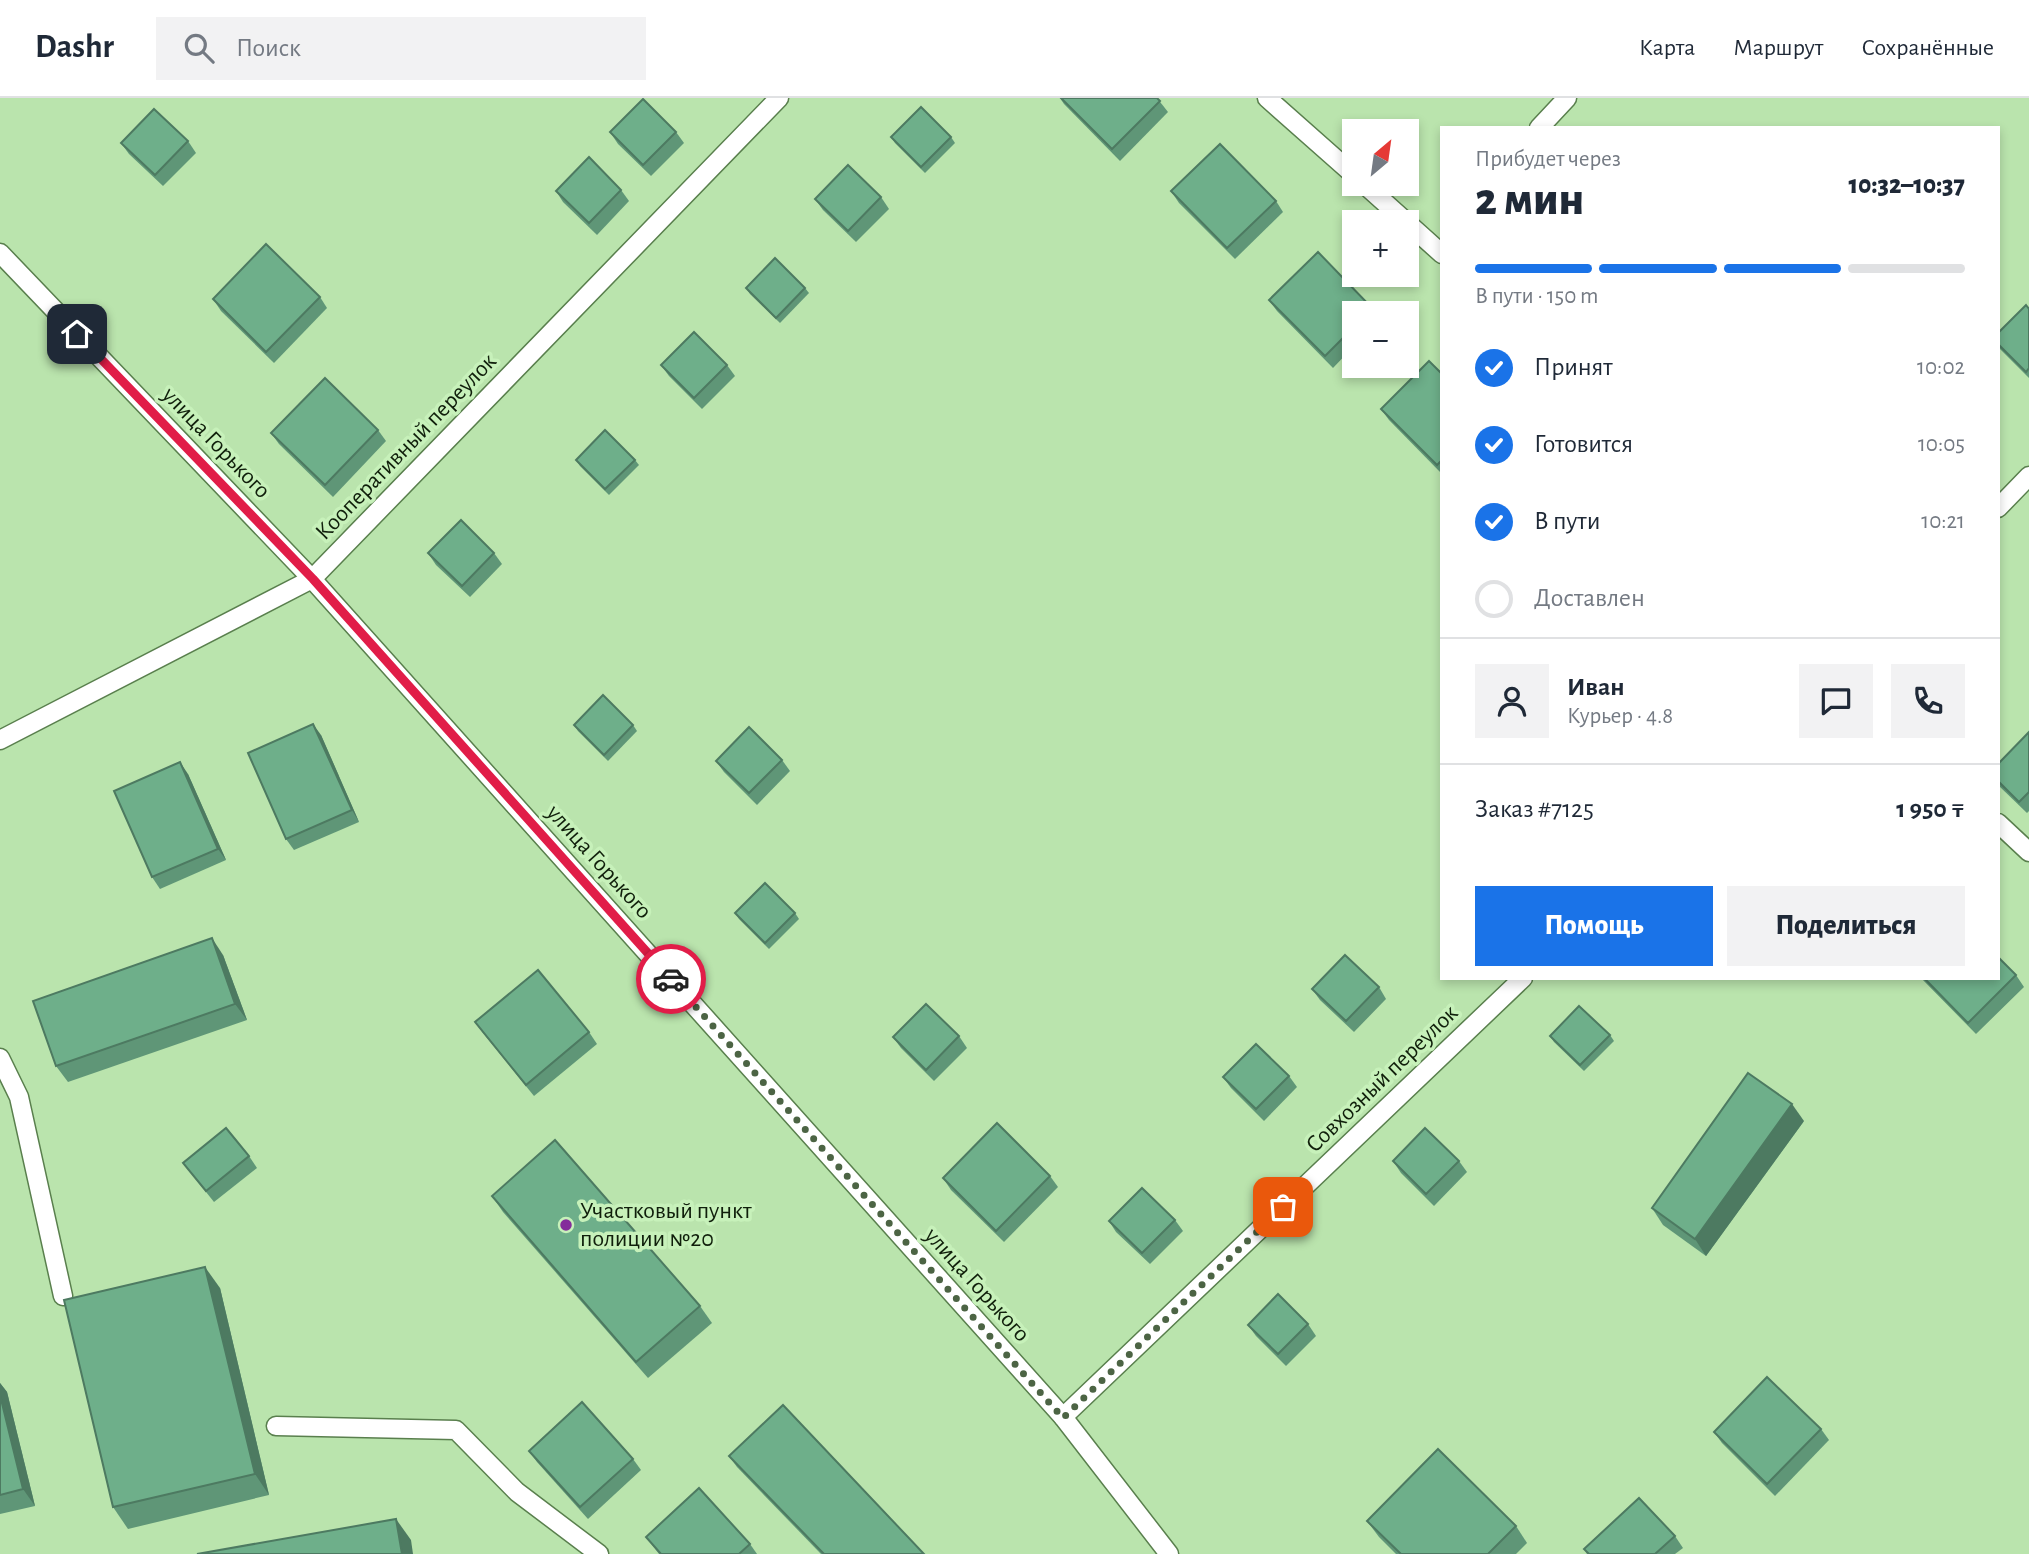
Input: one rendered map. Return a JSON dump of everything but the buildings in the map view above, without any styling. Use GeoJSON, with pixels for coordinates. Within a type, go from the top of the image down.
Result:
{"type":"FeatureCollection","features":[{"type":"Feature","properties":{"kind":"lane","name":"Кооперативный переулок"},"geometry":{"type":"LineString","coordinates":[[0,740],[313,579],[779,98]]}},
{"type":"Feature","properties":{"kind":"lane"},"geometry":{"type":"LineString","coordinates":[[1267,98],[1342,164]]}},
{"type":"Feature","properties":{"kind":"lane"},"geometry":{"type":"LineString","coordinates":[[1541,126],[1567,98]]}},
{"type":"Feature","properties":{"kind":"lane"},"geometry":{"type":"LineString","coordinates":[[1379,196],[1438,243]]}},
{"type":"Feature","properties":{"kind":"lane","name":"улица Горького"},"geometry":{"type":"LineString","coordinates":[[0,253],[313,579],[1063,1418],[1163,1551]]}},
{"type":"Feature","properties":{"kind":"lane"},"geometry":{"type":"LineString","coordinates":[[2000,506],[2029,476]]}},
{"type":"Feature","properties":{"kind":"lane"},"geometry":{"type":"LineString","coordinates":[[2000,825],[2029,852]]}},
{"type":"Feature","properties":{"kind":"lane","name":"Совхозный переулок"},"geometry":{"type":"LineString","coordinates":[[1063,1418],[1520,980]]}},
{"type":"Feature","properties":{"kind":"lane"},"geometry":{"type":"LineString","coordinates":[[0,1058],[19,1097],[63,1296]]}},
{"type":"Feature","properties":{"kind":"lane"},"geometry":{"type":"LineString","coordinates":[[276,1426],[456,1430],[517,1492],[599,1554]]}},
{"type":"Feature","properties":{"kind":"way so far"},"geometry":{"type":"LineString","coordinates":[[671,979],[1063,1418],[1283,1207]]}},
{"type":"Feature","properties":{"kind":"place","name":"Участковый пункт полиции №20"},"geometry":{"type":"Point","coordinates":[566,1225]}},
{"type":"Feature","properties":{"kind":"route"},"geometry":{"type":"LineString","coordinates":[[77,334],[313,579],[671,979]]}}]}
